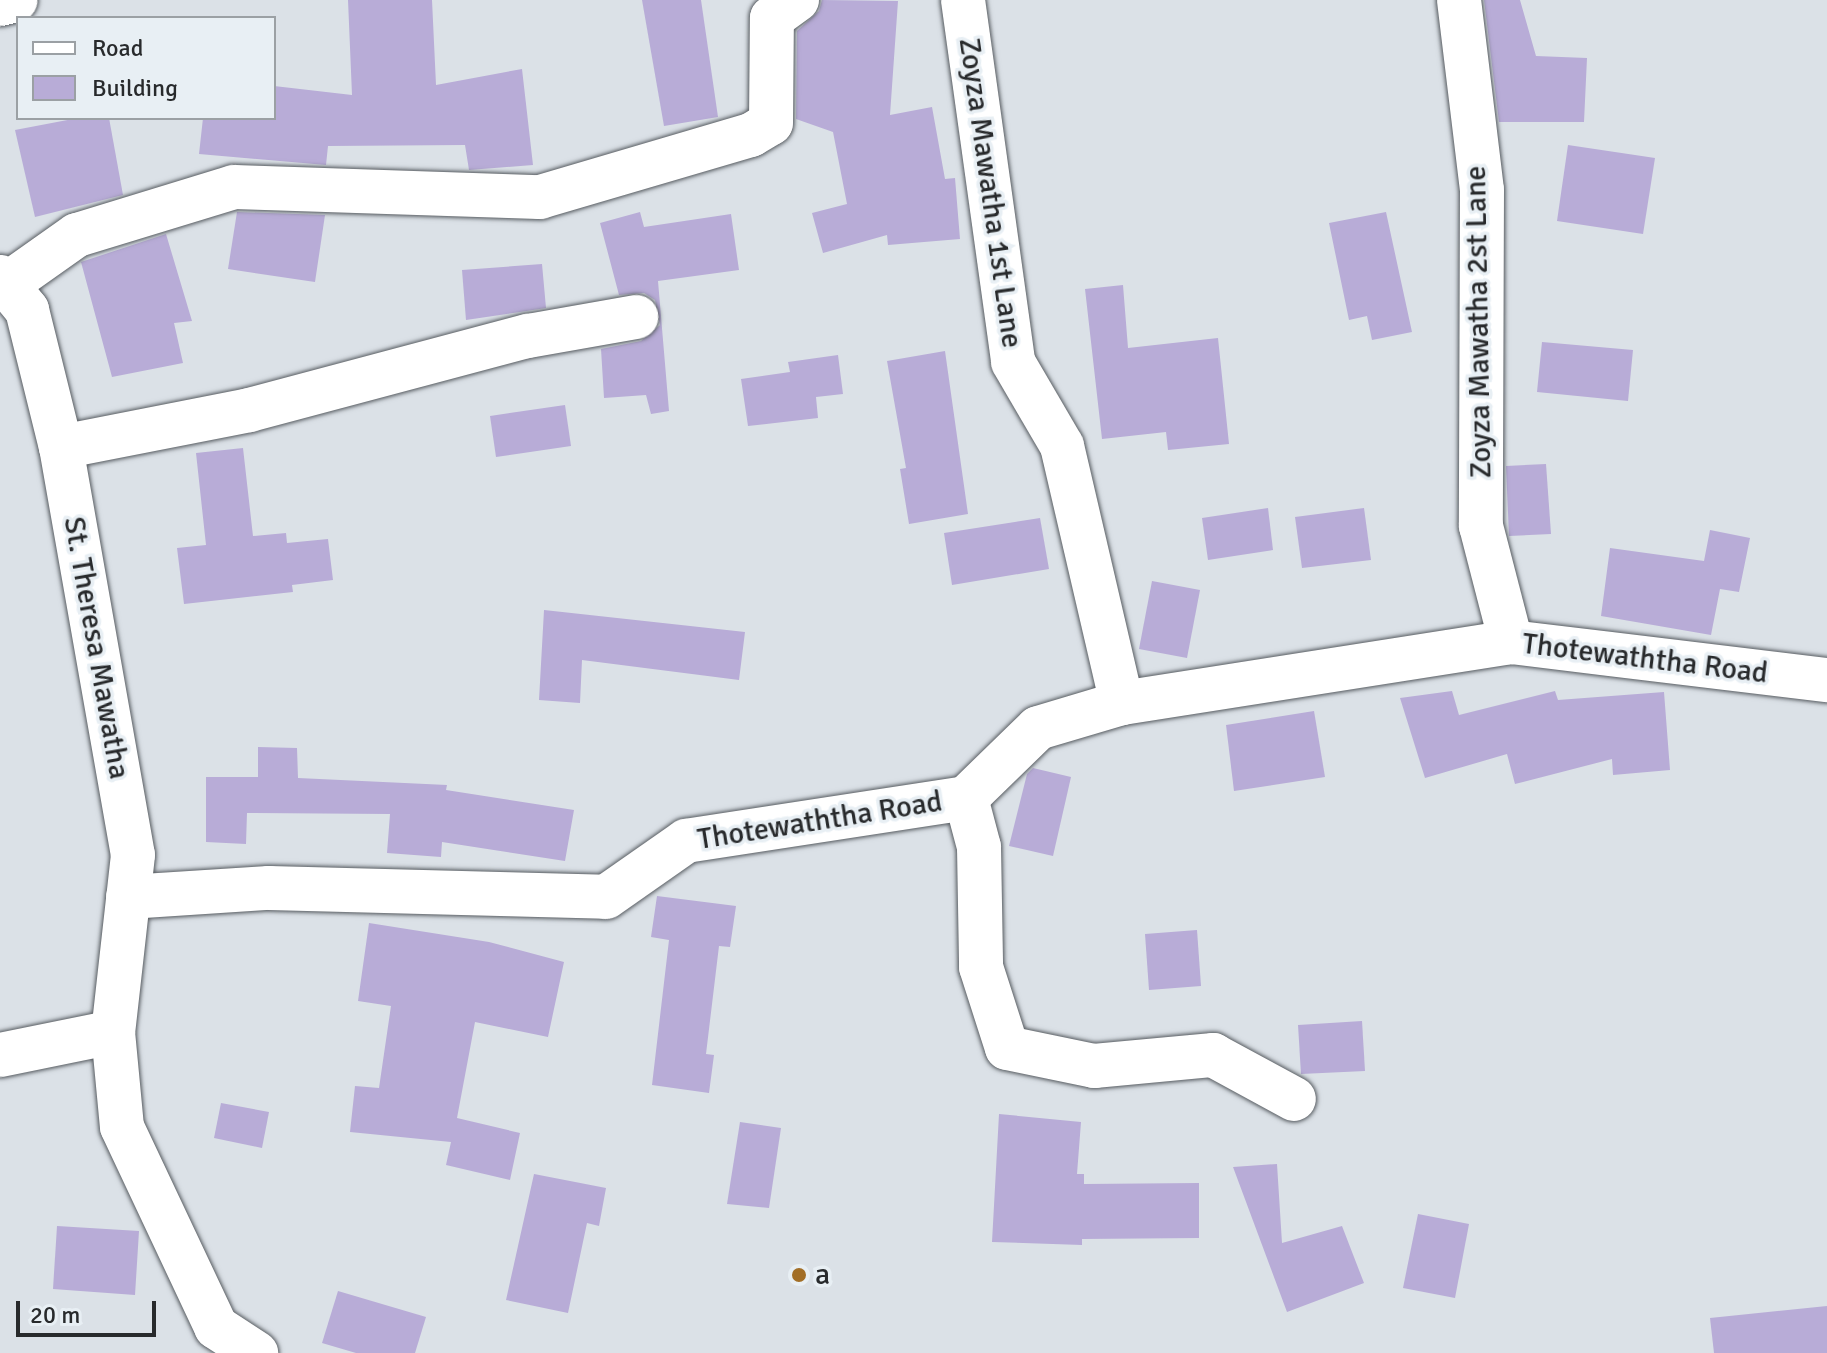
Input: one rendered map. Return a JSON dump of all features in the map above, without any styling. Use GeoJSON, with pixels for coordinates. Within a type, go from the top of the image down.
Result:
{"type":"FeatureCollection","features":[{"type":"Feature","properties":{"kind":"street"},"geometry":{"type":"LineString","coordinates":[[0,4],[16,0]]}},
{"type":"Feature","properties":{"kind":"street"},"geometry":{"type":"LineString","coordinates":[[3,281],[77,235],[234,187],[540,197],[751,135],[771,123],[772,18],[797,0]]}},
{"type":"Feature","properties":{"kind":"street","name":"Zoyza Mawatha 1st Lane"},"geometry":{"type":"LineString","coordinates":[[963,0],[1013,362],[1062,446],[1122,703]]}},
{"type":"Feature","properties":{"kind":"street","name":"Zoyza Mawatha 2st Lane"},"geometry":{"type":"LineString","coordinates":[[1459,0],[1482,190],[1481,526],[1511,642]]}},
{"type":"Feature","properties":{"kind":"street","name":"St. Theresa Mawatha"},"geometry":{"type":"LineString","coordinates":[[3,281],[27,310],[61,447],[133,855],[113,1032],[122,1127],[215,1340]]}},
{"type":"Feature","properties":{"kind":"street"},"geometry":{"type":"LineString","coordinates":[[61,447],[249,410],[528,336],[636,317]]}},
{"type":"Feature","properties":{"kind":"street","name":"Thotewaththa Road"},"geometry":{"type":"LineString","coordinates":[[128,897],[269,888],[606,897],[686,841],[966,798],[1038,728],[1122,703],[1511,642],[1827,680]]}},
{"type":"Feature","properties":{"kind":"street"},"geometry":{"type":"LineString","coordinates":[[966,798],[979,847],[981,967],[1007,1048],[1094,1066],[1213,1055],[1294,1099]]}},
{"type":"Feature","properties":{"kind":"street"},"geometry":{"type":"LineString","coordinates":[[0,1055],[113,1032]]}},
{"type":"Feature","properties":{"kind":"street"},"geometry":{"type":"LineString","coordinates":[[215,1340],[256,1353]]}},
{"type":"Feature","properties":{"kind":"building"},"geometry":{"type":"Polygon","coordinates":[[[348,0],[432,0],[436,85],[522,69],[533,165],[469,170],[465,145],[328,146],[326,165],[199,154],[203,120],[276,120],[276,86],[352,95],[348,0]]]}},
{"type":"Feature","properties":{"kind":"building"},"geometry":{"type":"Polygon","coordinates":[[[642,0],[701,0],[718,117],[664,126],[642,0]]]}},
{"type":"Feature","properties":{"kind":"building"},"geometry":{"type":"Polygon","coordinates":[[[822,0],[898,1],[890,115],[932,107],[945,179],[955,178],[960,239],[888,245],[887,235],[823,253],[812,213],[847,204],[833,132],[796,119],[797,31],[819,11],[822,0]]]}},
{"type":"Feature","properties":{"kind":"building"},"geometry":{"type":"Polygon","coordinates":[[[1484,0],[1520,0],[1536,56],[1587,58],[1584,122],[1499,122],[1484,0]]]}},
{"type":"Feature","properties":{"kind":"building"},"geometry":{"type":"Polygon","coordinates":[[[68,120],[109,120],[123,195],[35,217],[15,130],[68,120]]]}},
{"type":"Feature","properties":{"kind":"building"},"geometry":{"type":"Polygon","coordinates":[[[1568,145],[1655,158],[1643,234],[1557,221],[1568,145]]]}},
{"type":"Feature","properties":{"kind":"building"},"geometry":{"type":"Polygon","coordinates":[[[237,212],[325,215],[315,282],[228,269],[237,212]]]}},
{"type":"Feature","properties":{"kind":"building"},"geometry":{"type":"Polygon","coordinates":[[[640,212],[644,227],[731,214],[739,270],[658,281],[669,411],[651,414],[646,395],[604,398],[601,349],[641,341],[660,325],[655,300],[644,293],[619,295],[600,223],[640,212]]]}},
{"type":"Feature","properties":{"kind":"building"},"geometry":{"type":"Polygon","coordinates":[[[1386,212],[1412,332],[1372,340],[1367,316],[1349,320],[1329,223],[1386,212]]]}},
{"type":"Feature","properties":{"kind":"building"},"geometry":{"type":"Polygon","coordinates":[[[166,234],[192,321],[174,323],[183,363],[112,377],[81,262],[166,234]]]}},
{"type":"Feature","properties":{"kind":"building"},"geometry":{"type":"Polygon","coordinates":[[[542,264],[546,308],[466,320],[462,270],[542,264]]]}},
{"type":"Feature","properties":{"kind":"building"},"geometry":{"type":"Polygon","coordinates":[[[1123,285],[1128,348],[1218,338],[1229,444],[1168,450],[1166,432],[1102,439],[1085,289],[1123,285]]]}},
{"type":"Feature","properties":{"kind":"building"},"geometry":{"type":"Polygon","coordinates":[[[1542,342],[1633,350],[1628,401],[1537,392],[1542,342]]]}},
{"type":"Feature","properties":{"kind":"building"},"geometry":{"type":"Polygon","coordinates":[[[945,351],[968,514],[909,524],[900,469],[906,468],[887,361],[945,351]]]}},
{"type":"Feature","properties":{"kind":"building"},"geometry":{"type":"Polygon","coordinates":[[[838,355],[843,394],[816,397],[818,418],[748,426],[741,379],[790,372],[788,362],[838,355]]]}},
{"type":"Feature","properties":{"kind":"building"},"geometry":{"type":"Polygon","coordinates":[[[565,405],[571,446],[496,457],[490,416],[565,405]]]}},
{"type":"Feature","properties":{"kind":"building"},"geometry":{"type":"Polygon","coordinates":[[[243,448],[253,536],[286,533],[287,543],[328,539],[333,580],[292,585],[293,592],[184,604],[177,548],[206,545],[196,453],[243,448]]]}},
{"type":"Feature","properties":{"kind":"building"},"geometry":{"type":"Polygon","coordinates":[[[1546,464],[1551,534],[1509,536],[1506,466],[1546,464]]]}},
{"type":"Feature","properties":{"kind":"building"},"geometry":{"type":"Polygon","coordinates":[[[1268,508],[1273,550],[1208,560],[1202,518],[1268,508]]]}},
{"type":"Feature","properties":{"kind":"building"},"geometry":{"type":"Polygon","coordinates":[[[1364,508],[1371,560],[1302,568],[1295,517],[1364,508]]]}},
{"type":"Feature","properties":{"kind":"building"},"geometry":{"type":"Polygon","coordinates":[[[1040,518],[1049,569],[952,585],[944,533],[1040,518]]]}},
{"type":"Feature","properties":{"kind":"building"},"geometry":{"type":"Polygon","coordinates":[[[1710,530],[1750,538],[1739,592],[1720,589],[1711,635],[1601,616],[1610,548],[1704,561],[1710,530]]]}},
{"type":"Feature","properties":{"kind":"building"},"geometry":{"type":"Polygon","coordinates":[[[1152,581],[1200,590],[1187,658],[1139,649],[1152,581]]]}},
{"type":"Feature","properties":{"kind":"building"},"geometry":{"type":"Polygon","coordinates":[[[544,610],[745,632],[739,680],[582,660],[580,703],[539,700],[544,610]]]}},
{"type":"Feature","properties":{"kind":"building"},"geometry":{"type":"Polygon","coordinates":[[[1452,691],[1459,715],[1555,691],[1558,700],[1664,692],[1670,770],[1613,775],[1612,759],[1515,784],[1507,754],[1425,778],[1400,698],[1452,691]]]}},
{"type":"Feature","properties":{"kind":"building"},"geometry":{"type":"Polygon","coordinates":[[[1314,711],[1325,777],[1234,791],[1226,725],[1314,711]]]}},
{"type":"Feature","properties":{"kind":"building"},"geometry":{"type":"Polygon","coordinates":[[[258,747],[297,748],[298,778],[447,785],[446,790],[574,810],[565,861],[442,842],[441,857],[387,853],[390,814],[247,813],[246,844],[206,842],[206,777],[258,777],[258,747]]]}},
{"type":"Feature","properties":{"kind":"building"},"geometry":{"type":"Polygon","coordinates":[[[1033,768],[1071,777],[1053,856],[1009,846],[1027,774],[1033,768]]]}},
{"type":"Feature","properties":{"kind":"building"},"geometry":{"type":"Polygon","coordinates":[[[657,896],[736,906],[730,947],[719,946],[706,1054],[714,1055],[709,1093],[652,1085],[669,940],[651,937],[657,896]]]}},
{"type":"Feature","properties":{"kind":"building"},"geometry":{"type":"Polygon","coordinates":[[[369,923],[489,942],[564,962],[548,1037],[475,1022],[457,1118],[520,1133],[510,1180],[446,1165],[451,1142],[350,1132],[355,1086],[379,1088],[391,1006],[358,1001],[369,923]]]}},
{"type":"Feature","properties":{"kind":"building"},"geometry":{"type":"Polygon","coordinates":[[[1197,930],[1201,986],[1149,990],[1145,934],[1197,930]]]}},
{"type":"Feature","properties":{"kind":"building"},"geometry":{"type":"Polygon","coordinates":[[[1362,1021],[1365,1071],[1301,1074],[1298,1025],[1362,1021]]]}},
{"type":"Feature","properties":{"kind":"building"},"geometry":{"type":"Polygon","coordinates":[[[221,1103],[269,1112],[262,1148],[214,1138],[221,1103]]]}},
{"type":"Feature","properties":{"kind":"building"},"geometry":{"type":"Polygon","coordinates":[[[999,1114],[1081,1122],[1077,1174],[1084,1174],[1084,1184],[1199,1183],[1199,1238],[1082,1239],[1082,1245],[992,1242],[999,1114]]]}},
{"type":"Feature","properties":{"kind":"building"},"geometry":{"type":"Polygon","coordinates":[[[740,1122],[781,1128],[769,1208],[727,1204],[740,1122]]]}},
{"type":"Feature","properties":{"kind":"building"},"geometry":{"type":"Polygon","coordinates":[[[1277,1164],[1282,1243],[1342,1226],[1364,1283],[1287,1312],[1233,1167],[1277,1164]]]}},
{"type":"Feature","properties":{"kind":"building"},"geometry":{"type":"Polygon","coordinates":[[[534,1174],[606,1188],[599,1226],[587,1223],[568,1313],[506,1300],[534,1174]]]}},
{"type":"Feature","properties":{"kind":"building"},"geometry":{"type":"Polygon","coordinates":[[[1418,1214],[1469,1224],[1455,1298],[1403,1288],[1418,1214]]]}},
{"type":"Feature","properties":{"kind":"building"},"geometry":{"type":"Polygon","coordinates":[[[57,1226],[139,1231],[135,1295],[53,1289],[57,1226]]]}},
{"type":"Feature","properties":{"kind":"building"},"geometry":{"type":"Polygon","coordinates":[[[338,1291],[426,1317],[415,1353],[356,1353],[322,1343],[338,1291]]]}},
{"type":"Feature","properties":{"kind":"building"},"geometry":{"type":"Polygon","coordinates":[[[1827,1306],[1827,1353],[1714,1353],[1710,1318],[1827,1306]]]}},
{"type":"Feature","properties":{"kind":"place","name":"a"},"geometry":{"type":"Point","coordinates":[799,1275]}}]}
